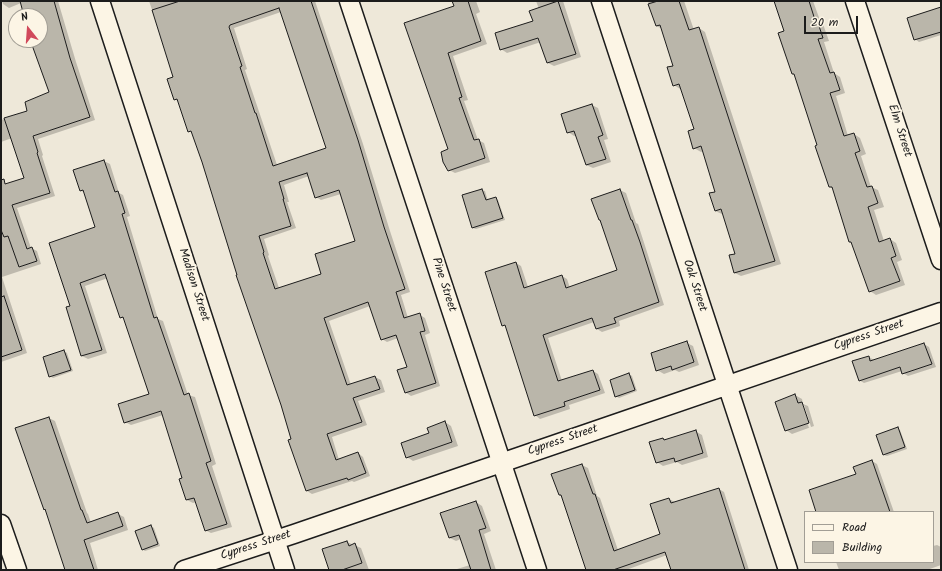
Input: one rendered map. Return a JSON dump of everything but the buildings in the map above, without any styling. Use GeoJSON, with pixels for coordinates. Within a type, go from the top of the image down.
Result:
{"type":"FeatureCollection","features":[{"type":"Feature","properties":{"kind":"street","name":"Madison Street"},"geometry":{"type":"LineString","coordinates":[[100,1],[285,570]]}},
{"type":"Feature","properties":{"kind":"street","name":"Pine Street"},"geometry":{"type":"LineString","coordinates":[[349,1],[537,570]]}},
{"type":"Feature","properties":{"kind":"street","name":"Oak Street"},"geometry":{"type":"LineString","coordinates":[[601,1],[788,570]]}},
{"type":"Feature","properties":{"kind":"street","name":"Elm Street"},"geometry":{"type":"LineString","coordinates":[[855,1],[941,260]]}},
{"type":"Feature","properties":{"kind":"street","name":"Cypress Street"},"geometry":{"type":"LineString","coordinates":[[184,570],[941,312]]}},
{"type":"Feature","properties":{"kind":"street"},"geometry":{"type":"LineString","coordinates":[[1,524],[18,570]]}}]}
